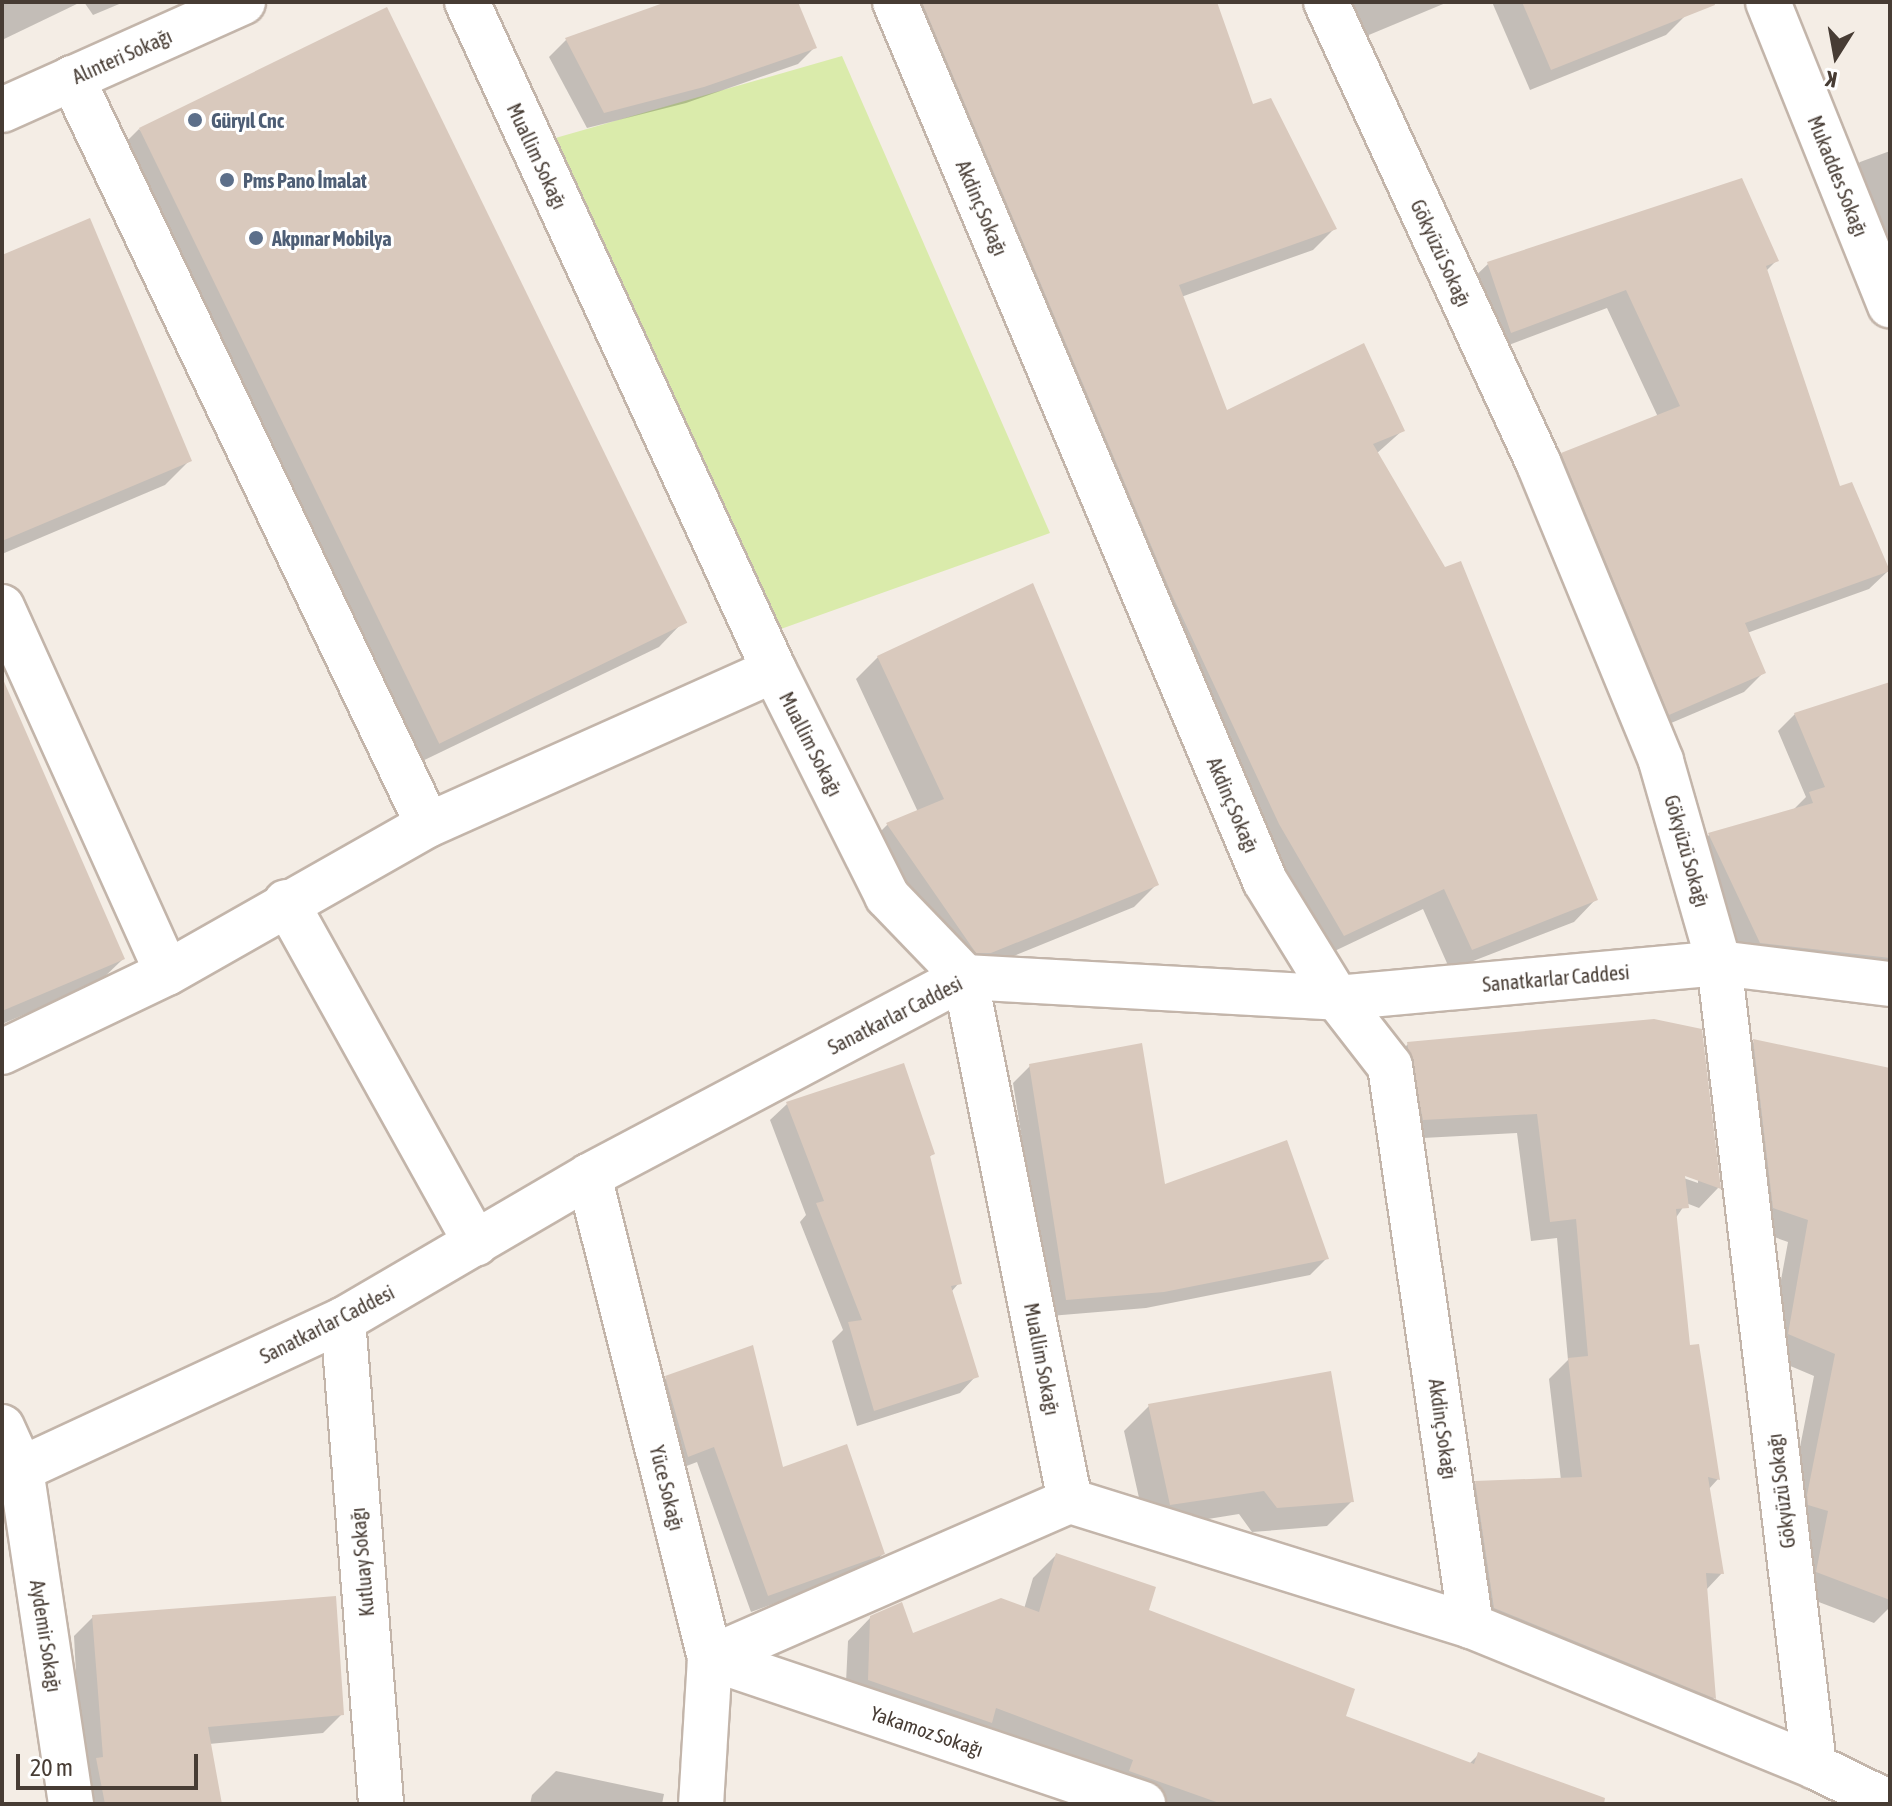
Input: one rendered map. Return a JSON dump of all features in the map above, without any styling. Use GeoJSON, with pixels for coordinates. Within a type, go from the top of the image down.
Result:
{"type":"FeatureCollection","features":[{"type":"Feature","properties":{"kind":"street","name":"Alınteri Sokağı"},"geometry":{"type":"LineString","coordinates":[[2,110],[243,2]]}},
{"type":"Feature","properties":{"kind":"street","name":"Muallim Sokağı"},"geometry":{"type":"LineString","coordinates":[[467,2],[774,670],[887,896],[965,977],[1070,1501]]}},
{"type":"Feature","properties":{"kind":"street","name":"Akdinç Sokağı"},"geometry":{"type":"LineString","coordinates":[[895,2],[1265,881],[1337,998],[1390,1066],[1471,1626]]}},
{"type":"Feature","properties":{"kind":"street","name":"Gökyüzü Sokağı"},"geometry":{"type":"LineString","coordinates":[[1326,2],[1538,462],[1661,761],[1719,963],[1814,1766]]}},
{"type":"Feature","properties":{"kind":"street","name":"Mukaddes Sokağı"},"geometry":{"type":"LineString","coordinates":[[1768,2],[1890,305]]}},
{"type":"Feature","properties":{"kind":"street"},"geometry":{"type":"LineString","coordinates":[[72,78],[428,825]]}},
{"type":"Feature","properties":{"kind":"street"},"geometry":{"type":"LineString","coordinates":[[2,607],[167,973]]}},
{"type":"Feature","properties":{"kind":"street"},"geometry":{"type":"LineString","coordinates":[[2,1052],[167,973],[286,902],[428,825],[774,670]]}},
{"type":"Feature","properties":{"kind":"street"},"geometry":{"type":"LineString","coordinates":[[286,902],[476,1244]]}},
{"type":"Feature","properties":{"kind":"street","name":"Sanatkarlar Caddesi"},"geometry":{"type":"LineString","coordinates":[[11,1473],[343,1320],[589,1176],[965,977],[1337,998],[1719,963],[1890,984]]}},
{"type":"Feature","properties":{"kind":"street","name":"Yüce Sokağı"},"geometry":{"type":"LineString","coordinates":[[589,1176],[710,1658],[701,1804]]}},
{"type":"Feature","properties":{"kind":"street","name":"Kutluay Sokağı"},"geometry":{"type":"LineString","coordinates":[[343,1320],[381,1804]]}},
{"type":"Feature","properties":{"kind":"street","name":"Aydemir Sokağı"},"geometry":{"type":"LineString","coordinates":[[2,1427],[71,1804]]}},
{"type":"Feature","properties":{"kind":"street"},"geometry":{"type":"LineString","coordinates":[[710,1658],[1070,1501],[1471,1626],[1814,1766],[1890,1803]]}},
{"type":"Feature","properties":{"kind":"street","name":"Yakamoz Sokağı"},"geometry":{"type":"LineString","coordinates":[[710,1658],[1143,1804]]}},
{"type":"Feature","properties":{"kind":"green space"},"geometry":{"type":"Polygon","coordinates":[[[842,56],[1050,533],[778,630],[552,139],[842,56]]]}},
{"type":"Feature","properties":{"kind":"building"},"geometry":{"type":"Polygon","coordinates":[[[666,2],[798,2],[817,48],[704,87],[604,113],[565,38],[666,2]]]}},
{"type":"Feature","properties":{"kind":"building"},"geometry":{"type":"Polygon","coordinates":[[[922,2],[1217,2],[1253,104],[1271,98],[1337,229],[1179,285],[1227,410],[1364,343],[1405,431],[1373,444],[1445,567],[1461,561],[1598,900],[1472,950],[1444,889],[1344,936],[1279,824],[1172,595],[922,2]]]}},
{"type":"Feature","properties":{"kind":"building"},"geometry":{"type":"Polygon","coordinates":[[[1522,2],[1714,2],[1715,5],[1551,70],[1522,2]]]}},
{"type":"Feature","properties":{"kind":"building"},"geometry":{"type":"Polygon","coordinates":[[[387,7],[687,623],[439,744],[139,128],[387,7]]]}},
{"type":"Feature","properties":{"kind":"building"},"geometry":{"type":"Polygon","coordinates":[[[1742,178],[1779,261],[1766,266],[1840,486],[1852,482],[1890,571],[1745,623],[1766,673],[1669,715],[1561,453],[1680,406],[1626,290],[1511,333],[1487,262],[1742,178]]]}},
{"type":"Feature","properties":{"kind":"building"},"geometry":{"type":"Polygon","coordinates":[[[90,218],[192,461],[2,541],[2,255],[90,218]]]}},
{"type":"Feature","properties":{"kind":"building"},"geometry":{"type":"Polygon","coordinates":[[[1033,583],[1159,885],[991,953],[976,953],[886,823],[944,799],[877,656],[1033,583]]]}},
{"type":"Feature","properties":{"kind":"building"},"geometry":{"type":"Polygon","coordinates":[[[2,677],[125,959],[2,1011],[2,677]]]}},
{"type":"Feature","properties":{"kind":"building"},"geometry":{"type":"Polygon","coordinates":[[[1890,682],[1890,958],[1760,943],[1708,833],[1813,803],[1809,792],[1825,787],[1794,713],[1890,682]]]}},
{"type":"Feature","properties":{"kind":"building"},"geometry":{"type":"Polygon","coordinates":[[[1654,1019],[1702,1029],[1721,1189],[1685,1176],[1689,1208],[1676,1209],[1690,1345],[1699,1344],[1720,1480],[1708,1477],[1724,1574],[1706,1573],[1716,1699],[1494,1608],[1475,1481],[1582,1477],[1568,1358],[1588,1356],[1576,1219],[1550,1222],[1537,1114],[1423,1120],[1407,1042],[1654,1019]]]}},
{"type":"Feature","properties":{"kind":"building"},"geometry":{"type":"Polygon","coordinates":[[[1753,1039],[1890,1068],[1890,1600],[1816,1572],[1828,1511],[1808,1505],[1807,1495],[1835,1354],[1788,1334],[1808,1220],[1773,1208],[1753,1039]]]}},
{"type":"Feature","properties":{"kind":"building"},"geometry":{"type":"Polygon","coordinates":[[[1142,1043],[1165,1184],[1287,1140],[1329,1259],[1164,1292],[1066,1300],[1029,1064],[1142,1043]]]}},
{"type":"Feature","properties":{"kind":"building"},"geometry":{"type":"Polygon","coordinates":[[[904,1063],[935,1154],[930,1156],[962,1284],[951,1286],[979,1377],[874,1411],[848,1322],[862,1320],[816,1203],[824,1201],[786,1102],[904,1063]]]}},
{"type":"Feature","properties":{"kind":"building"},"geometry":{"type":"Polygon","coordinates":[[[753,1345],[783,1467],[847,1444],[885,1554],[768,1596],[714,1447],[688,1457],[665,1376],[753,1345]]]}},
{"type":"Feature","properties":{"kind":"building"},"geometry":{"type":"Polygon","coordinates":[[[1331,1371],[1354,1502],[1277,1508],[1264,1491],[1170,1505],[1148,1404],[1331,1371]]]}},
{"type":"Feature","properties":{"kind":"building"},"geometry":{"type":"Polygon","coordinates":[[[1056,1553],[1156,1587],[1149,1610],[1355,1689],[1346,1716],[1474,1764],[1478,1752],[1605,1798],[1604,1804],[1222,1804],[1129,1771],[1133,1760],[996,1708],[992,1723],[868,1680],[870,1616],[902,1602],[913,1633],[1001,1598],[1039,1612],[1056,1553]]]}},
{"type":"Feature","properties":{"kind":"building"},"geometry":{"type":"Polygon","coordinates":[[[336,1596],[344,1715],[208,1727],[222,1804],[105,1804],[96,1758],[103,1757],[92,1615],[336,1596]]]}},
{"type":"Feature","properties":{"kind":"place","name":"Güryıl Cnc"},"geometry":{"type":"Point","coordinates":[195,120]}},
{"type":"Feature","properties":{"kind":"place","name":"Pms Pano İmalat"},"geometry":{"type":"Point","coordinates":[227,180]}},
{"type":"Feature","properties":{"kind":"place","name":"Akpınar Mobilya"},"geometry":{"type":"Point","coordinates":[256,238]}}]}
